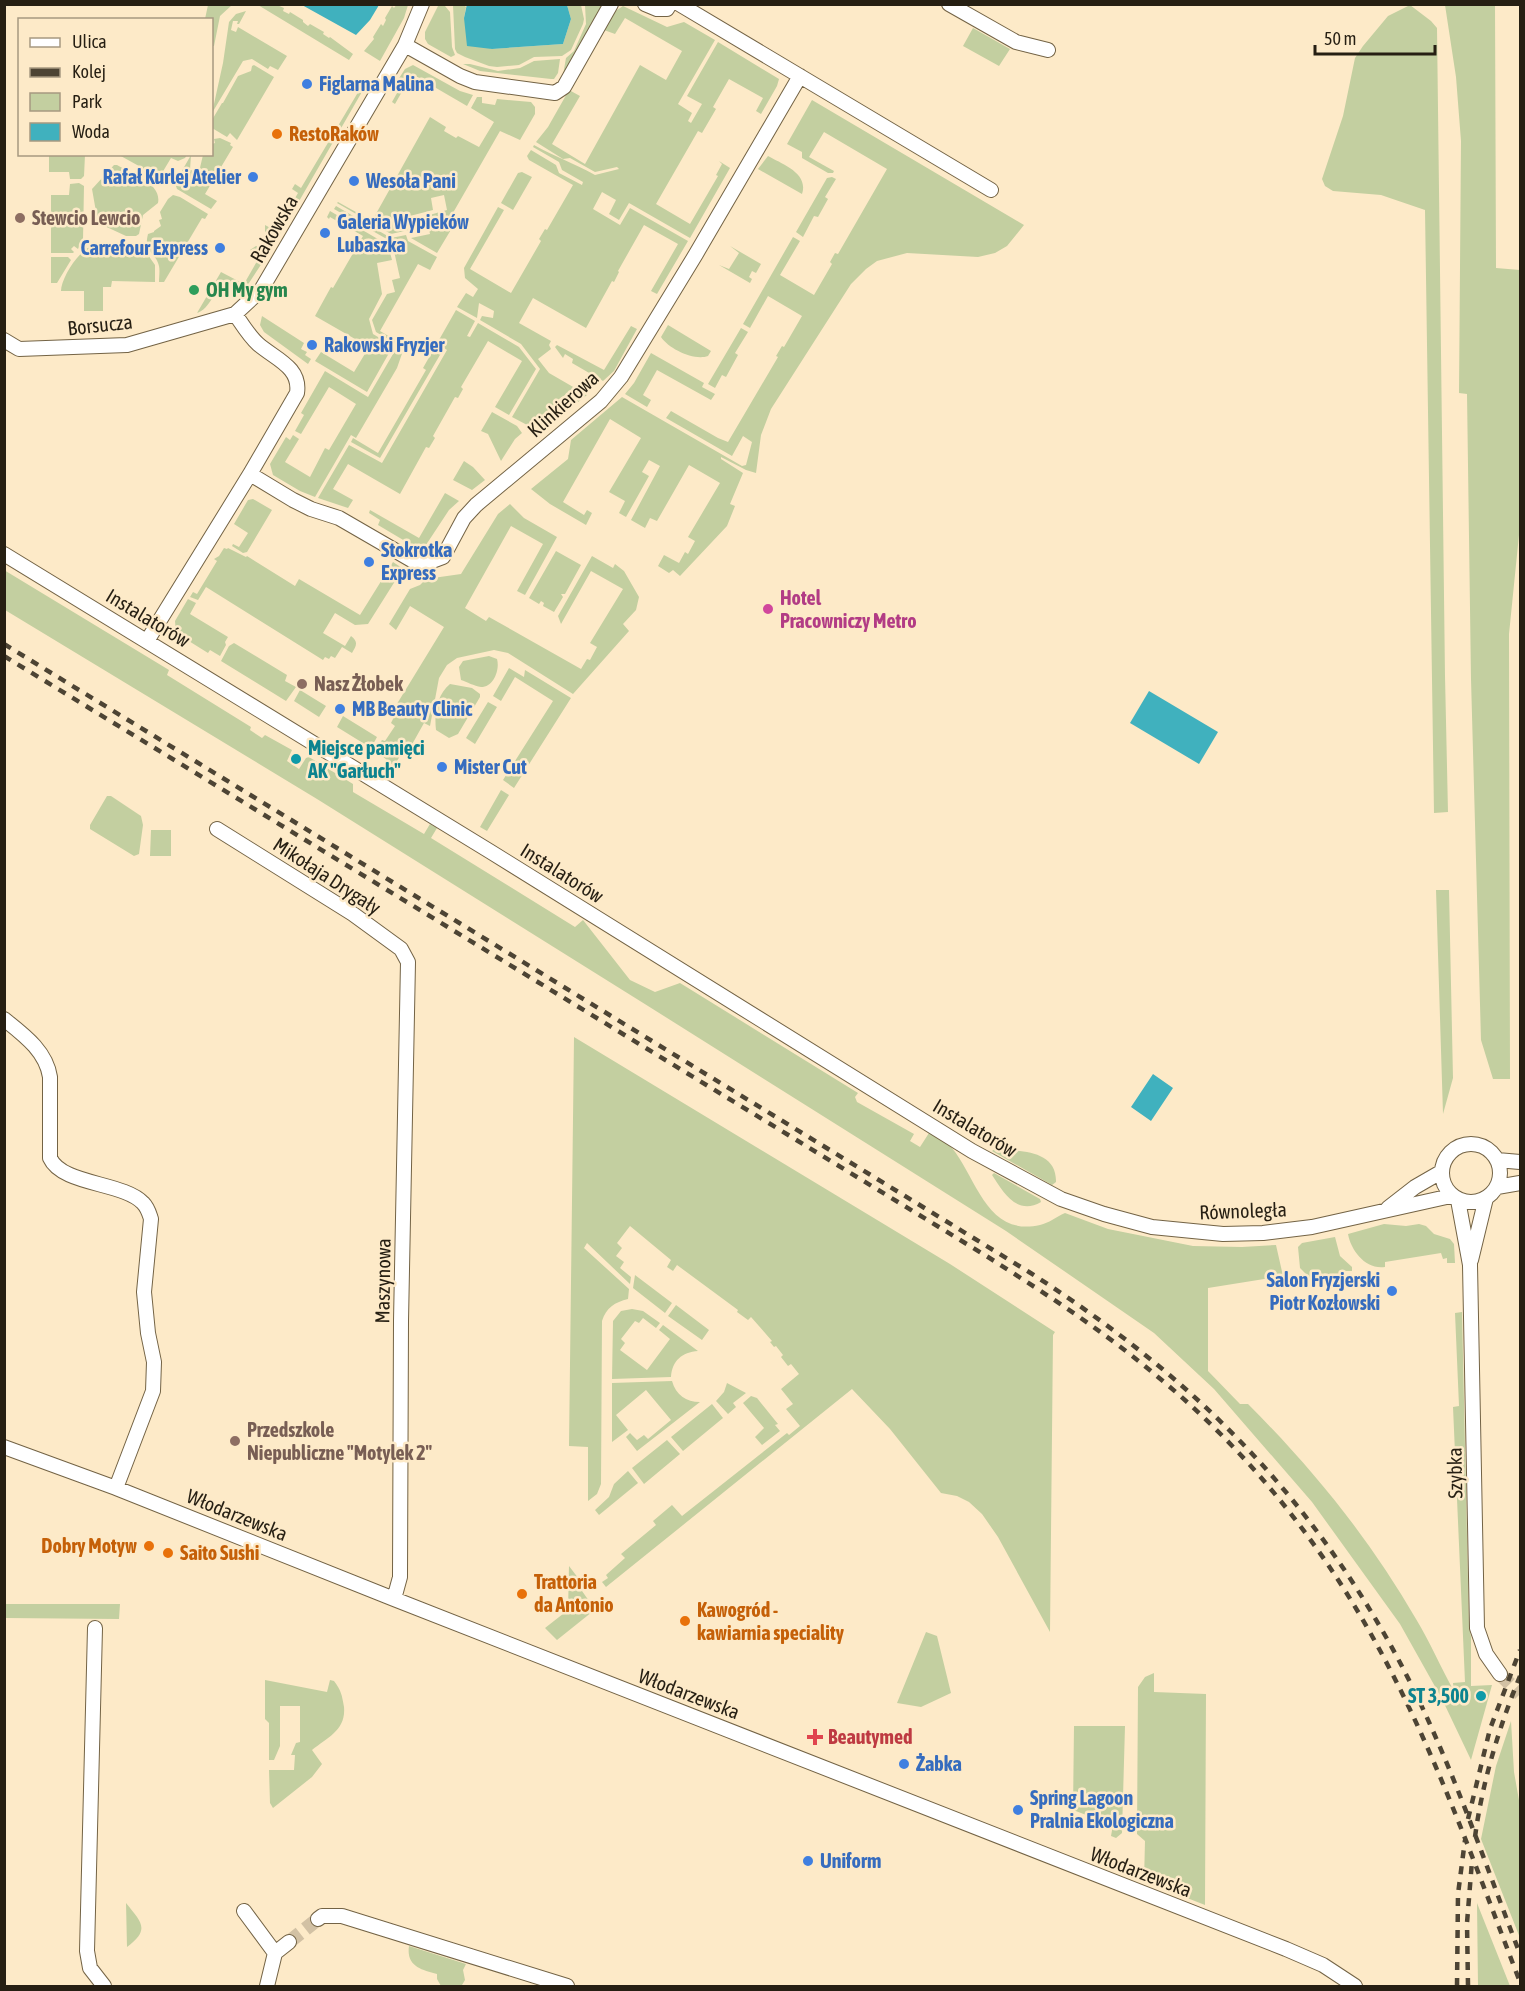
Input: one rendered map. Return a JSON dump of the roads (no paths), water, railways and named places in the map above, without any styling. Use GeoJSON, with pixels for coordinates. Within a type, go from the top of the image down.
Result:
{"type":"FeatureCollection","features":[{"type":"Feature","properties":{"kind":"street","name":"Rakowska"},"geometry":{"type":"LineString","coordinates":[[235,314],[261,290],[405,45],[422,4]]}},
{"type":"Feature","properties":{"kind":"street"},"geometry":{"type":"LineString","coordinates":[[405,45],[475,82],[555,93],[564,87],[611,4]]}},
{"type":"Feature","properties":{"kind":"street"},"geometry":{"type":"LineString","coordinates":[[645,4],[662,10],[667,9],[670,4]]}},
{"type":"Feature","properties":{"kind":"street"},"geometry":{"type":"LineString","coordinates":[[679,4],[992,190]]}},
{"type":"Feature","properties":{"kind":"street"},"geometry":{"type":"LineString","coordinates":[[949,4],[1016,42],[1048,50]]}},
{"type":"Feature","properties":{"kind":"street","name":"Klinkierowa"},"geometry":{"type":"LineString","coordinates":[[250,474],[302,504],[349,523],[415,562],[427,563],[442,557],[464,518],[601,401],[621,377],[800,76]]}},
{"type":"Feature","properties":{"kind":"street"},"geometry":{"type":"LineString","coordinates":[[147,641],[292,404],[298,385],[290,368],[257,343],[235,314]]}},
{"type":"Feature","properties":{"kind":"street","name":"Borsucza"},"geometry":{"type":"LineString","coordinates":[[4,340],[20,350],[127,345],[235,314]]}},
{"type":"Feature","properties":{"kind":"street","name":"Instalatorów"},"geometry":{"type":"LineString","coordinates":[[4,554],[972,1150],[1046,1192],[1104,1214]]}},
{"type":"Feature","properties":{"kind":"street","name":"Mikołaja Drygały"},"geometry":{"type":"LineString","coordinates":[[217,829],[353,914],[401,949],[408,962]]}},
{"type":"Feature","properties":{"kind":"street","name":"Maszynowa"},"geometry":{"type":"LineString","coordinates":[[393,1599],[400,1578],[401,1321],[408,962]]}},
{"type":"Feature","properties":{"kind":"street"},"geometry":{"type":"LineString","coordinates":[[4,1018],[43,1054],[48,1066],[50,1158],[53,1165],[66,1173],[135,1197],[148,1209],[151,1219],[144,1292],[148,1333],[154,1362],[153,1391],[116,1488]]}},
{"type":"Feature","properties":{"kind":"street"},"geometry":{"type":"LineString","coordinates":[[1462,1145],[1484,1147],[1497,1160],[1500,1173],[1497,1187],[1486,1198],[1472,1203],[1455,1198],[1442,1181],[1441,1172],[1444,1160],[1451,1151],[1462,1145]]}},
{"type":"Feature","properties":{"kind":"street"},"geometry":{"type":"LineString","coordinates":[[1497,1160],[1521,1162]]}},
{"type":"Feature","properties":{"kind":"street","name":"Równoległa"},"geometry":{"type":"LineString","coordinates":[[1383,1213],[1415,1187],[1441,1172]]}},
{"type":"Feature","properties":{"kind":"street"},"geometry":{"type":"LineString","coordinates":[[1497,1187],[1521,1183]]}},
{"type":"Feature","properties":{"kind":"street","name":"Równoległa"},"geometry":{"type":"LineString","coordinates":[[1104,1214],[1152,1227],[1223,1234],[1284,1231],[1455,1198]]}},
{"type":"Feature","properties":{"kind":"street","name":"Szybka"},"geometry":{"type":"LineString","coordinates":[[1455,1198],[1470,1264],[1477,1628],[1486,1654],[1500,1674]]}},
{"type":"Feature","properties":{"kind":"street","name":"Szybka"},"geometry":{"type":"LineString","coordinates":[[1470,1264],[1486,1198]]}},
{"type":"Feature","properties":{"kind":"street","name":"Włodarzewska"},"geometry":{"type":"LineString","coordinates":[[4,1447],[116,1488],[1286,1949],[1323,1965],[1354,1986]]}},
{"type":"Feature","properties":{"kind":"street"},"geometry":{"type":"LineString","coordinates":[[95,1628],[87,1951],[90,1968],[104,1986]]}},
{"type":"Feature","properties":{"kind":"street"},"geometry":{"type":"LineString","coordinates":[[244,1911],[275,1953]]}},
{"type":"Feature","properties":{"kind":"street"},"geometry":{"type":"LineString","coordinates":[[318,1919],[322,1916],[342,1917],[567,1986]]}},
{"type":"Feature","properties":{"kind":"street"},"geometry":{"type":"LineString","coordinates":[[267,1986],[275,1953],[289,1942]]}},
{"type":"Feature","properties":{"kind":"water"},"geometry":{"type":"Polygon","coordinates":[[[467,4],[567,5],[571,19],[563,44],[492,49],[467,46],[464,18],[467,4]]]}},
{"type":"Feature","properties":{"kind":"water"},"geometry":{"type":"Polygon","coordinates":[[[302,5],[379,5],[370,20],[356,35],[302,5]]]}},
{"type":"Feature","properties":{"kind":"water"},"geometry":{"type":"Polygon","coordinates":[[[1149,691],[1218,732],[1199,764],[1130,723],[1149,691]]]}},
{"type":"Feature","properties":{"kind":"water"},"geometry":{"type":"Polygon","coordinates":[[[1153,1074],[1173,1088],[1151,1121],[1131,1107],[1153,1074]]]}},
{"type":"Feature","properties":{"kind":"tunnel"},"geometry":{"type":"LineString","coordinates":[[1500,1674],[1520,1694]]}},
{"type":"Feature","properties":{"kind":"tunnel"},"geometry":{"type":"LineString","coordinates":[[289,1942],[318,1919]]}},
{"type":"Feature","properties":{"kind":"railway"},"geometry":{"type":"LineString","coordinates":[[4,644],[1029,1272],[1085,1309],[1137,1348],[1185,1389],[1231,1432],[1274,1478],[1314,1527],[1351,1580],[1386,1637],[1443,1753],[1520,1954]]}},
{"type":"Feature","properties":{"kind":"railway"},"geometry":{"type":"LineString","coordinates":[[4,656],[988,1257],[1096,1329],[1138,1360],[1191,1405],[1252,1467],[1280,1500],[1332,1571],[1377,1645],[1437,1769],[1520,1982]]}},
{"type":"Feature","properties":{"kind":"railway"},"geometry":{"type":"LineString","coordinates":[[1468,1819],[1490,1729],[1520,1650]]}},
{"type":"Feature","properties":{"kind":"railway"},"geometry":{"type":"LineString","coordinates":[[1475,1837],[1492,1755],[1520,1676]]}},
{"type":"Feature","properties":{"kind":"railway"},"geometry":{"type":"LineString","coordinates":[[1457,1986],[1458,1894],[1465,1840]]}},
{"type":"Feature","properties":{"kind":"railway"},"geometry":{"type":"LineString","coordinates":[[1468,1986],[1467,1923],[1472,1861]]}},
{"type":"Feature","properties":{"kind":"place","name":"Figlarna Malina"},"geometry":{"type":"Point","coordinates":[307,84]}},
{"type":"Feature","properties":{"kind":"place","name":"RestoRaków"},"geometry":{"type":"Point","coordinates":[277,134]}},
{"type":"Feature","properties":{"kind":"place","name":"Rafał Kurlej Atelier"},"geometry":{"type":"Point","coordinates":[253,177]}},
{"type":"Feature","properties":{"kind":"place","name":"Wesoła Pani"},"geometry":{"type":"Point","coordinates":[354,181]}},
{"type":"Feature","properties":{"kind":"place","name":"Stewcio Lewcio"},"geometry":{"type":"Point","coordinates":[20,218]}},
{"type":"Feature","properties":{"kind":"place","name":"Galeria Wypieków Lubaszka"},"geometry":{"type":"Point","coordinates":[325,233]}},
{"type":"Feature","properties":{"kind":"place","name":"Carrefour Express"},"geometry":{"type":"Point","coordinates":[220,248]}},
{"type":"Feature","properties":{"kind":"place","name":"OH My gym"},"geometry":{"type":"Point","coordinates":[194,290]}},
{"type":"Feature","properties":{"kind":"place","name":"Rakowski Fryzjer"},"geometry":{"type":"Point","coordinates":[312,345]}},
{"type":"Feature","properties":{"kind":"place","name":"Stokrotka Express"},"geometry":{"type":"Point","coordinates":[369,562]}},
{"type":"Feature","properties":{"kind":"place","name":"Hotel Pracowniczy Metro"},"geometry":{"type":"Point","coordinates":[768,609]}},
{"type":"Feature","properties":{"kind":"place","name":"Nasz Żłobek"},"geometry":{"type":"Point","coordinates":[302,684]}},
{"type":"Feature","properties":{"kind":"place","name":"MB Beauty Clinic"},"geometry":{"type":"Point","coordinates":[340,709]}},
{"type":"Feature","properties":{"kind":"place","name":"Miejsce pamięci AK \"Garłuch\""},"geometry":{"type":"Point","coordinates":[296,759]}},
{"type":"Feature","properties":{"kind":"place","name":"Mister Cut"},"geometry":{"type":"Point","coordinates":[442,767]}},
{"type":"Feature","properties":{"kind":"place","name":"Salon Fryzjerski Piotr Kozłowski"},"geometry":{"type":"Point","coordinates":[1392,1291]}},
{"type":"Feature","properties":{"kind":"place","name":"Przedszkole Niepubliczne \"Motylek 2\""},"geometry":{"type":"Point","coordinates":[235,1441]}},
{"type":"Feature","properties":{"kind":"place","name":"Dobry Motyw"},"geometry":{"type":"Point","coordinates":[149,1546]}},
{"type":"Feature","properties":{"kind":"place","name":"Saito Sushi"},"geometry":{"type":"Point","coordinates":[168,1553]}},
{"type":"Feature","properties":{"kind":"place","name":"Trattoria da Antonio"},"geometry":{"type":"Point","coordinates":[522,1594]}},
{"type":"Feature","properties":{"kind":"place","name":"Kawogród - kawiarnia speciality"},"geometry":{"type":"Point","coordinates":[685,1621]}},
{"type":"Feature","properties":{"kind":"place","name":"ST 3,500"},"geometry":{"type":"Point","coordinates":[1481,1696]}},
{"type":"Feature","properties":{"kind":"place","name":"Beautymed"},"geometry":{"type":"Point","coordinates":[815,1737]}},
{"type":"Feature","properties":{"kind":"place","name":"Żabka"},"geometry":{"type":"Point","coordinates":[904,1764]}},
{"type":"Feature","properties":{"kind":"place","name":"Spring Lagoon Pralnia Ekologiczna"},"geometry":{"type":"Point","coordinates":[1018,1810]}},
{"type":"Feature","properties":{"kind":"place","name":"Uniform"},"geometry":{"type":"Point","coordinates":[808,1861]}}]}
